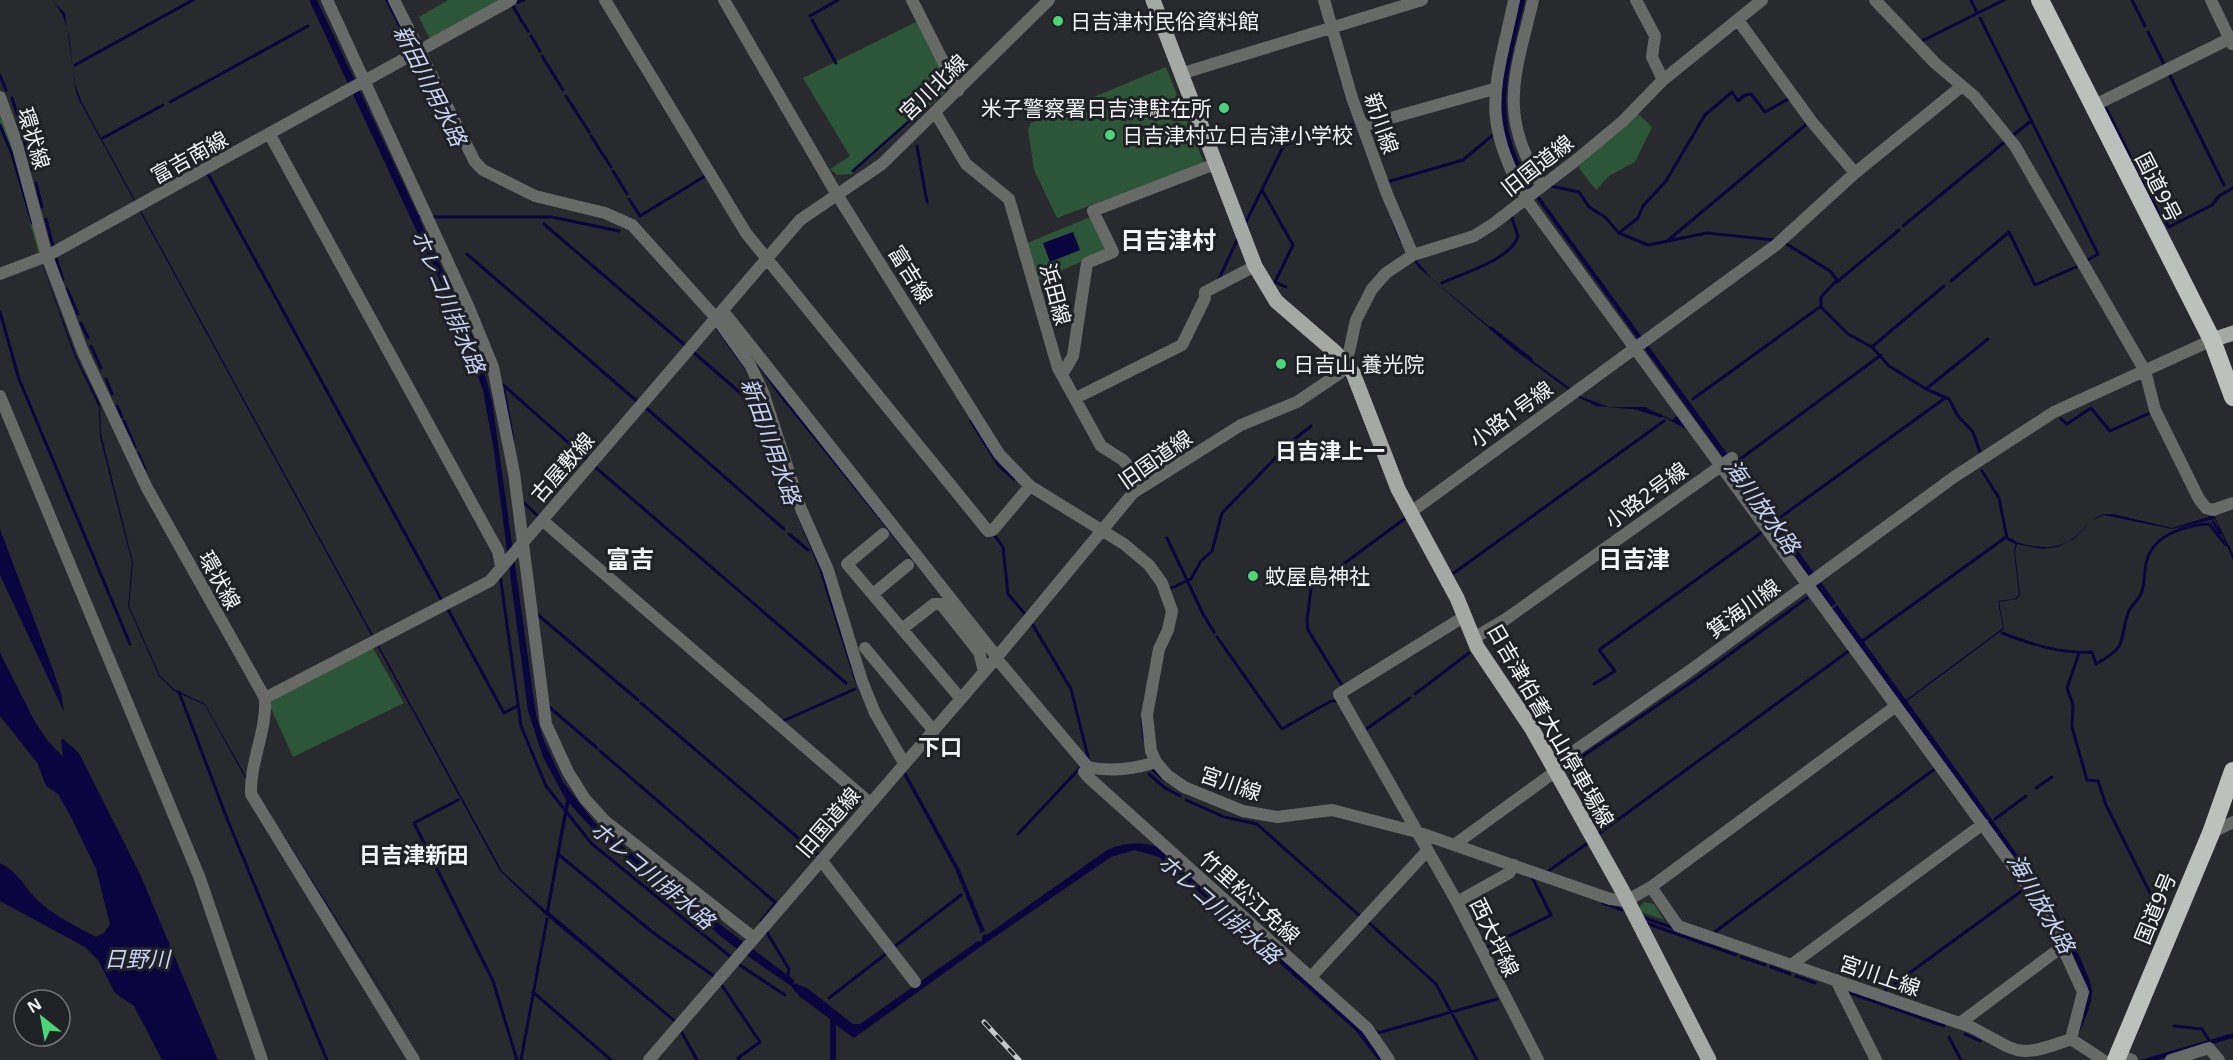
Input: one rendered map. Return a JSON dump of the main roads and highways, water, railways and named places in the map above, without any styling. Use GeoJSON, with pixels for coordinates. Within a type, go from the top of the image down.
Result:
{"type":"FeatureCollection","features":[{"type":"Feature","properties":{"kind":"highway","name":"国道9号"},"geometry":{"type":"LineString","coordinates":[[2040,0],[2212,340],[2233,397]]}},
{"type":"Feature","properties":{"kind":"highway","name":"国道9号"},"geometry":{"type":"LineString","coordinates":[[2117,1059],[2211,833],[2233,771]]}},
{"type":"Feature","properties":{"kind":"main road","name":"日吉津伯耆大山停車場線"},"geometry":{"type":"LineString","coordinates":[[1153,0],[1255,266],[1276,301],[1345,363],[1353,373],[1398,489],[1464,616],[1477,647],[1532,729],[1554,768],[1709,1060]]}},
{"type":"Feature","properties":{"kind":"main road"},"geometry":{"type":"LineString","coordinates":[[2212,340],[2233,333]]}},
{"type":"Feature","properties":{"kind":"water"},"geometry":{"type":"Polygon","coordinates":[[[51,0],[65,13],[67,29],[59,10],[51,0]]]}},
{"type":"Feature","properties":{"kind":"water","name":"ホレコ川排水路"},"geometry":{"type":"Polygon","coordinates":[[[309,0],[317,0],[418,215],[431,215],[432,218],[419,218],[478,348],[492,401],[536,715],[544,741],[563,782],[595,823],[693,904],[794,980],[794,983],[807,988],[853,1024],[860,1024],[978,941],[981,942],[983,935],[988,934],[1107,850],[1132,843],[1158,847],[1361,1028],[1386,1060],[1378,1060],[1355,1030],[1159,857],[1135,850],[1111,857],[854,1038],[836,1025],[836,1060],[830,1060],[830,1019],[799,996],[791,986],[729,943],[599,836],[569,803],[549,912],[677,1021],[699,1060],[695,1060],[675,1023],[547,916],[500,871],[78,98],[75,86],[73,68],[75,84],[82,103],[502,871],[546,911],[566,800],[543,757],[528,711],[494,451],[483,390],[453,309],[309,0]]]}},
{"type":"Feature","properties":{"kind":"water","name":"新田川用水路"},"geometry":{"type":"Polygon","coordinates":[[[385,0],[389,0],[481,172],[628,224],[680,280],[750,369],[793,495],[899,760],[960,870],[985,931],[981,933],[955,869],[866,706],[853,676],[818,566],[789,496],[756,389],[748,374],[705,314],[630,230],[607,217],[529,199],[472,168],[385,0]]]}},
{"type":"Feature","properties":{"kind":"water"},"geometry":{"type":"Polygon","coordinates":[[[1318,0],[1407,249],[1432,279],[1514,347],[1582,397],[1609,407],[1645,407],[1672,420],[1678,415],[1710,457],[1686,429],[1652,411],[1596,406],[1578,397],[1513,349],[1419,268],[1398,238],[1368,160],[1345,97],[1318,0]]]}},
{"type":"Feature","properties":{"kind":"water","name":"海川放水路"},"geometry":{"type":"Polygon","coordinates":[[[1520,0],[1525,0],[1508,76],[1506,98],[1507,119],[1520,164],[1534,189],[1836,603],[1831,607],[1518,173],[1504,128],[1502,86],[1520,0]]]}},
{"type":"Feature","properties":{"kind":"water"},"geometry":{"type":"Polygon","coordinates":[[[1073,232],[1080,250],[1050,262],[1043,243],[1073,232]]]}},
{"type":"Feature","properties":{"kind":"water"},"geometry":{"type":"Polygon","coordinates":[[[41,261],[76,356],[100,404],[101,434],[133,563],[129,606],[160,676],[174,689],[205,704],[244,773],[426,1060],[243,774],[205,705],[174,691],[159,676],[128,606],[132,563],[100,437],[99,407],[74,355],[41,261]]]}},
{"type":"Feature","properties":{"kind":"water"},"geometry":{"type":"Polygon","coordinates":[[[755,362],[991,654],[989,655],[781,398],[755,362]]]}},
{"type":"Feature","properties":{"kind":"water"},"geometry":{"type":"Polygon","coordinates":[[[2104,514],[2113,514],[2172,528],[2214,515],[2233,554],[2233,560],[2215,519],[2172,529],[2104,515],[2092,520],[2104,514]]]}},
{"type":"Feature","properties":{"kind":"water","name":"海川放水路"},"geometry":{"type":"Polygon","coordinates":[[[2089,523],[2074,539],[2058,547],[2042,549],[2017,544],[2015,552],[2020,595],[2017,599],[1999,602],[2004,629],[1907,701],[2047,896],[2073,943],[2092,990],[2089,1008],[2078,1035],[2085,1008],[2072,956],[1832,609],[1837,605],[1906,700],[2003,628],[1998,601],[2014,599],[2019,595],[2014,551],[2016,542],[2039,547],[2061,545],[2075,537],[2089,523]]]}},
{"type":"Feature","properties":{"kind":"water"},"geometry":{"type":"Polygon","coordinates":[[[0,529],[61,693],[64,712],[0,575],[0,529]]]}},
{"type":"Feature","properties":{"kind":"water","name":"日野川"},"geometry":{"type":"Polygon","coordinates":[[[0,653],[34,720],[47,740],[63,757],[61,740],[63,739],[79,753],[140,874],[218,1060],[162,1060],[134,1006],[115,993],[98,960],[85,947],[0,901],[0,863],[13,872],[44,906],[70,923],[96,937],[104,933],[110,924],[96,869],[71,817],[58,794],[46,786],[38,764],[0,716],[0,653]]]}},
{"type":"Feature","properties":{"kind":"water"},"geometry":{"type":"Polygon","coordinates":[[[2233,1033],[2233,1038],[2157,1060],[2140,1060],[2233,1033]]]}},
{"type":"Feature","properties":{"kind":"waterway"},"geometry":{"type":"LineString","coordinates":[[75,65],[193,0]]}},
{"type":"Feature","properties":{"kind":"waterway"},"geometry":{"type":"LineString","coordinates":[[522,22],[512,4],[524,0]]}},
{"type":"Feature","properties":{"kind":"waterway"},"geometry":{"type":"LineString","coordinates":[[810,16],[838,0]]}},
{"type":"Feature","properties":{"kind":"waterway"},"geometry":{"type":"LineString","coordinates":[[1971,0],[1977,13]]}},
{"type":"Feature","properties":{"kind":"waterway"},"geometry":{"type":"LineString","coordinates":[[1920,42],[2004,0]]}},
{"type":"Feature","properties":{"kind":"waterway"},"geometry":{"type":"LineString","coordinates":[[2132,0],[2145,26]]}},
{"type":"Feature","properties":{"kind":"waterway"},"geometry":{"type":"LineString","coordinates":[[1980,18],[2098,254],[2086,261]]}},
{"type":"Feature","properties":{"kind":"waterway"},"geometry":{"type":"LineString","coordinates":[[812,20],[836,63]]}},
{"type":"Feature","properties":{"kind":"waterway"},"geometry":{"type":"LineString","coordinates":[[524,24],[528,31]]}},
{"type":"Feature","properties":{"kind":"waterway"},"geometry":{"type":"LineString","coordinates":[[170,102],[308,26]]}},
{"type":"Feature","properties":{"kind":"waterway"},"geometry":{"type":"LineString","coordinates":[[2148,32],[2165,66]]}},
{"type":"Feature","properties":{"kind":"waterway"},"geometry":{"type":"LineString","coordinates":[[531,36],[540,51]]}},
{"type":"Feature","properties":{"kind":"waterway"},"geometry":{"type":"LineString","coordinates":[[542,56],[563,90]]}},
{"type":"Feature","properties":{"kind":"waterway"},"geometry":{"type":"LineString","coordinates":[[2169,74],[2224,185]]}},
{"type":"Feature","properties":{"kind":"waterway"},"geometry":{"type":"LineString","coordinates":[[0,75],[6,90]]}},
{"type":"Feature","properties":{"kind":"waterway"},"geometry":{"type":"LineString","coordinates":[[1619,233],[1638,218],[1643,206],[1666,181],[1705,115],[1732,92],[1738,101],[1745,95],[1751,94],[1765,112],[1790,98]]}},
{"type":"Feature","properties":{"kind":"waterway"},"geometry":{"type":"LineString","coordinates":[[566,96],[589,132]]}},
{"type":"Feature","properties":{"kind":"waterway"},"geometry":{"type":"LineString","coordinates":[[12,98],[20,123]]}},
{"type":"Feature","properties":{"kind":"waterway"},"geometry":{"type":"LineString","coordinates":[[2104,104],[2158,212],[2169,227],[2212,205],[2219,196],[2233,188]]}},
{"type":"Feature","properties":{"kind":"waterway"},"geometry":{"type":"LineString","coordinates":[[103,138],[163,105]]}},
{"type":"Feature","properties":{"kind":"waterway"},"geometry":{"type":"LineString","coordinates":[[853,171],[924,108]]}},
{"type":"Feature","properties":{"kind":"waterway"},"geometry":{"type":"LineString","coordinates":[[2011,137],[2031,121]]}},
{"type":"Feature","properties":{"kind":"waterway"},"geometry":{"type":"LineString","coordinates":[[1666,242],[1808,123]]}},
{"type":"Feature","properties":{"kind":"waterway"},"geometry":{"type":"LineString","coordinates":[[0,125],[12,154],[32,223]]}},
{"type":"Feature","properties":{"kind":"waterway"},"geometry":{"type":"LineString","coordinates":[[1245,224],[1284,145],[1352,125]]}},
{"type":"Feature","properties":{"kind":"waterway"},"geometry":{"type":"LineString","coordinates":[[1387,182],[1463,160],[1494,134]]}},
{"type":"Feature","properties":{"kind":"waterway"},"geometry":{"type":"LineString","coordinates":[[23,135],[32,170]]}},
{"type":"Feature","properties":{"kind":"waterway"},"geometry":{"type":"LineString","coordinates":[[591,136],[611,167]]}},
{"type":"Feature","properties":{"kind":"waterway"},"geometry":{"type":"LineString","coordinates":[[1903,226],[2006,141]]}},
{"type":"Feature","properties":{"kind":"waterway"},"geometry":{"type":"LineString","coordinates":[[917,146],[927,202]]}},
{"type":"Feature","properties":{"kind":"waterway"},"geometry":{"type":"LineString","coordinates":[[613,171],[627,194]]}},
{"type":"Feature","properties":{"kind":"waterway"},"geometry":{"type":"LineString","coordinates":[[208,174],[442,601]]}},
{"type":"Feature","properties":{"kind":"waterway"},"geometry":{"type":"LineString","coordinates":[[629,199],[640,216],[705,176]]}},
{"type":"Feature","properties":{"kind":"waterway"},"geometry":{"type":"LineString","coordinates":[[36,183],[42,207]]}},
{"type":"Feature","properties":{"kind":"waterway"},"geometry":{"type":"LineString","coordinates":[[1551,186],[1579,192],[1589,207],[1605,217],[1619,233],[1648,245],[1707,233],[1774,240]]}},
{"type":"Feature","properties":{"kind":"waterway"},"geometry":{"type":"LineString","coordinates":[[1262,190],[1293,245],[1275,282],[1286,287]]}},
{"type":"Feature","properties":{"kind":"waterway"},"geometry":{"type":"LineString","coordinates":[[1442,283],[1507,252],[1518,236],[1511,215]]}},
{"type":"Feature","properties":{"kind":"waterway","name":"ホレコ川排水路"},"geometry":{"type":"LineString","coordinates":[[431,217],[552,217],[619,231]]}},
{"type":"Feature","properties":{"kind":"waterway"},"geometry":{"type":"LineString","coordinates":[[46,219],[53,246]]}},
{"type":"Feature","properties":{"kind":"waterway"},"geometry":{"type":"LineString","coordinates":[[544,224],[686,346]]}},
{"type":"Feature","properties":{"kind":"waterway"},"geometry":{"type":"LineString","coordinates":[[1837,282],[1899,230]]}},
{"type":"Feature","properties":{"kind":"waterway"},"geometry":{"type":"LineString","coordinates":[[1951,281],[2009,232],[2035,285],[2076,267]]}},
{"type":"Feature","properties":{"kind":"waterway"},"geometry":{"type":"LineString","coordinates":[[1218,281],[1238,238]]}},
{"type":"Feature","properties":{"kind":"waterway"},"geometry":{"type":"LineString","coordinates":[[1785,243],[1830,271],[1837,280],[1821,297],[1821,307],[1848,334],[1872,347],[1889,366],[1926,389],[1949,399],[1958,416],[1973,432],[1980,452]]}},
{"type":"Feature","properties":{"kind":"waterway"},"geometry":{"type":"LineString","coordinates":[[467,254],[639,403]]}},
{"type":"Feature","properties":{"kind":"waterway"},"geometry":{"type":"LineString","coordinates":[[56,258],[63,280]]}},
{"type":"Feature","properties":{"kind":"waterway"},"geometry":{"type":"LineString","coordinates":[[1873,346],[1944,286]]}},
{"type":"Feature","properties":{"kind":"waterway"},"geometry":{"type":"LineString","coordinates":[[67,289],[78,314]]}},
{"type":"Feature","properties":{"kind":"waterway"},"geometry":{"type":"LineString","coordinates":[[1693,399],[1821,306]]}},
{"type":"Feature","properties":{"kind":"waterway"},"geometry":{"type":"LineString","coordinates":[[0,312],[19,379],[130,644]]}},
{"type":"Feature","properties":{"kind":"waterway"},"geometry":{"type":"LineString","coordinates":[[81,323],[88,338]]}},
{"type":"Feature","properties":{"kind":"waterway"},"geometry":{"type":"LineString","coordinates":[[1491,328],[1531,359]]}},
{"type":"Feature","properties":{"kind":"waterway"},"geometry":{"type":"LineString","coordinates":[[1926,389],[1988,339]]}},
{"type":"Feature","properties":{"kind":"waterway"},"geometry":{"type":"LineString","coordinates":[[91,346],[101,368]]}},
{"type":"Feature","properties":{"kind":"waterway","name":"新田川用水路"},"geometry":{"type":"LineString","coordinates":[[692,351],[760,410]]}},
{"type":"Feature","properties":{"kind":"waterway","name":"海川放水路"},"geometry":{"type":"LineString","coordinates":[[1739,460],[1881,355]]}},
{"type":"Feature","properties":{"kind":"waterway"},"geometry":{"type":"LineString","coordinates":[[106,379],[112,394]]}},
{"type":"Feature","properties":{"kind":"waterway"},"geometry":{"type":"LineString","coordinates":[[502,384],[588,460]]}},
{"type":"Feature","properties":{"kind":"waterway"},"geometry":{"type":"LineString","coordinates":[[504,390],[513,440]]}},
{"type":"Feature","properties":{"kind":"waterway","name":"海川放水路"},"geometry":{"type":"LineString","coordinates":[[1778,519],[1945,398]]}},
{"type":"Feature","properties":{"kind":"waterway"},"geometry":{"type":"LineString","coordinates":[[117,406],[122,417]]}},
{"type":"Feature","properties":{"kind":"waterway"},"geometry":{"type":"LineString","coordinates":[[645,407],[784,529]]}},
{"type":"Feature","properties":{"kind":"waterway"},"geometry":{"type":"LineString","coordinates":[[2061,419],[2067,424],[2091,408],[2110,431],[2152,412]]}},
{"type":"Feature","properties":{"kind":"waterway"},"geometry":{"type":"LineString","coordinates":[[1639,409],[1661,416]]}},
{"type":"Feature","properties":{"kind":"waterway"},"geometry":{"type":"LineString","coordinates":[[124,421],[135,447]]}},
{"type":"Feature","properties":{"kind":"waterway"},"geometry":{"type":"LineString","coordinates":[[971,421],[999,466],[1014,479]]}},
{"type":"Feature","properties":{"kind":"waterway"},"geometry":{"type":"LineString","coordinates":[[1451,575],[1664,421]]}},
{"type":"Feature","properties":{"kind":"waterway"},"geometry":{"type":"LineString","coordinates":[[1167,590],[1191,579],[1201,561],[1212,551],[1222,513],[1292,441],[1311,426]]}},
{"type":"Feature","properties":{"kind":"waterway"},"geometry":{"type":"LineString","coordinates":[[138,453],[145,469]]}},
{"type":"Feature","properties":{"kind":"waterway"},"geometry":{"type":"LineString","coordinates":[[594,466],[846,683]]}},
{"type":"Feature","properties":{"kind":"waterway"},"geometry":{"type":"LineString","coordinates":[[1982,471],[1999,498],[2007,538],[2016,543]]}},
{"type":"Feature","properties":{"kind":"waterway"},"geometry":{"type":"LineString","coordinates":[[523,502],[539,517]]}},
{"type":"Feature","properties":{"kind":"waterway"},"geometry":{"type":"LineString","coordinates":[[1343,687],[1308,630],[1311,588],[1407,517]]}},
{"type":"Feature","properties":{"kind":"waterway"},"geometry":{"type":"LineString","coordinates":[[2213,522],[2220,533]]}},
{"type":"Feature","properties":{"kind":"waterway"},"geometry":{"type":"LineString","coordinates":[[2002,633],[2057,650],[2092,652],[2096,664],[2114,652],[2121,642],[2128,613],[2143,589],[2148,557],[2158,542],[2173,532],[2191,526],[2209,524],[2226,545]]}},
{"type":"Feature","properties":{"kind":"waterway","name":"海川放水路"},"geometry":{"type":"LineString","coordinates":[[1594,684],[1615,671],[1599,650],[1762,532]]}},
{"type":"Feature","properties":{"kind":"waterway"},"geometry":{"type":"LineString","coordinates":[[993,533],[1003,547],[1008,594],[1026,615]]}},
{"type":"Feature","properties":{"kind":"waterway"},"geometry":{"type":"LineString","coordinates":[[789,534],[808,550]]}},
{"type":"Feature","properties":{"kind":"waterway"},"geometry":{"type":"LineString","coordinates":[[1861,642],[2006,537]]}},
{"type":"Feature","properties":{"kind":"waterway"},"geometry":{"type":"LineString","coordinates":[[1167,538],[1204,616]]}},
{"type":"Feature","properties":{"kind":"waterway","name":"ホレコ川排水路"},"geometry":{"type":"LineString","coordinates":[[500,574],[521,726],[546,786],[591,843],[732,958]]}},
{"type":"Feature","properties":{"kind":"waterway"},"geometry":{"type":"LineString","coordinates":[[1574,762],[1693,681],[1807,598]]}},
{"type":"Feature","properties":{"kind":"waterway"},"geometry":{"type":"LineString","coordinates":[[446,606],[504,713],[517,706]]}},
{"type":"Feature","properties":{"kind":"waterway"},"geometry":{"type":"LineString","coordinates":[[537,614],[638,700]]}},
{"type":"Feature","properties":{"kind":"waterway"},"geometry":{"type":"LineString","coordinates":[[1205,617],[1214,632]]}},
{"type":"Feature","properties":{"kind":"waterway"},"geometry":{"type":"LineString","coordinates":[[1031,622],[1071,689],[1089,761]]}},
{"type":"Feature","properties":{"kind":"waterway"},"geometry":{"type":"LineString","coordinates":[[1217,637],[1282,729],[1331,701],[1338,701]]}},
{"type":"Feature","properties":{"kind":"waterway"},"geometry":{"type":"LineString","coordinates":[[1597,835],[1850,650]]}},
{"type":"Feature","properties":{"kind":"waterway"},"geometry":{"type":"LineString","coordinates":[[1415,694],[1469,653]]}},
{"type":"Feature","properties":{"kind":"waterway"},"geometry":{"type":"LineString","coordinates":[[2079,653],[2067,688],[2073,705],[2072,727],[2087,780],[2098,781],[2106,805],[2151,895]]}},
{"type":"Feature","properties":{"kind":"waterway"},"geometry":{"type":"LineString","coordinates":[[783,721],[855,689]]}},
{"type":"Feature","properties":{"kind":"waterway"},"geometry":{"type":"LineString","coordinates":[[179,692],[228,821],[327,1060]]}},
{"type":"Feature","properties":{"kind":"waterway"},"geometry":{"type":"LineString","coordinates":[[1365,730],[1410,698]]}},
{"type":"Feature","properties":{"kind":"waterway"},"geometry":{"type":"LineString","coordinates":[[641,703],[818,855]]}},
{"type":"Feature","properties":{"kind":"waterway"},"geometry":{"type":"LineString","coordinates":[[548,706],[597,748]]}},
{"type":"Feature","properties":{"kind":"waterway"},"geometry":{"type":"LineString","coordinates":[[1142,719],[1144,739]]}},
{"type":"Feature","properties":{"kind":"waterway"},"geometry":{"type":"LineString","coordinates":[[600,751],[776,903],[761,921]]}},
{"type":"Feature","properties":{"kind":"waterway"},"geometry":{"type":"LineString","coordinates":[[1018,834],[1080,768]]}},
{"type":"Feature","properties":{"kind":"waterway"},"geometry":{"type":"LineString","coordinates":[[1151,768],[1164,780]]}},
{"type":"Feature","properties":{"kind":"waterway"},"geometry":{"type":"LineString","coordinates":[[1712,934],[1936,768]]}},
{"type":"Feature","properties":{"kind":"waterway"},"geometry":{"type":"LineString","coordinates":[[1149,774],[1165,788],[1180,796]]}},
{"type":"Feature","properties":{"kind":"waterway"},"geometry":{"type":"LineString","coordinates":[[2036,788],[2052,777]]}},
{"type":"Feature","properties":{"kind":"waterway"},"geometry":{"type":"LineString","coordinates":[[1995,819],[2026,796]]}},
{"type":"Feature","properties":{"kind":"waterway"},"geometry":{"type":"LineString","coordinates":[[458,800],[414,823],[493,981],[517,1060]]}},
{"type":"Feature","properties":{"kind":"waterway"},"geometry":{"type":"LineString","coordinates":[[1186,800],[1224,817],[1257,824],[1361,917]]}},
{"type":"Feature","properties":{"kind":"waterway"},"geometry":{"type":"LineString","coordinates":[[1547,872],[1589,842]]}},
{"type":"Feature","properties":{"kind":"waterway"},"geometry":{"type":"LineString","coordinates":[[558,854],[651,931],[715,977]]}},
{"type":"Feature","properties":{"kind":"waterway"},"geometry":{"type":"LineString","coordinates":[[1485,948],[1551,915],[1532,877]]}},
{"type":"Feature","properties":{"kind":"waterway","name":"海川放水路"},"geometry":{"type":"LineString","coordinates":[[1886,990],[2023,890]]}},
{"type":"Feature","properties":{"kind":"waterway"},"geometry":{"type":"LineString","coordinates":[[894,947],[961,895]]}},
{"type":"Feature","properties":{"kind":"waterway"},"geometry":{"type":"LineString","coordinates":[[1603,903],[1622,910]]}},
{"type":"Feature","properties":{"kind":"waterway"},"geometry":{"type":"LineString","coordinates":[[1645,918],[1676,929]]}},
{"type":"Feature","properties":{"kind":"waterway"},"geometry":{"type":"LineString","coordinates":[[521,1060],[547,919]]}},
{"type":"Feature","properties":{"kind":"waterway"},"geometry":{"type":"LineString","coordinates":[[1368,922],[1436,984],[1477,1060]]}},
{"type":"Feature","properties":{"kind":"waterway"},"geometry":{"type":"LineString","coordinates":[[1646,923],[1736,955]]}},
{"type":"Feature","properties":{"kind":"waterway"},"geometry":{"type":"LineString","coordinates":[[766,931],[789,969],[787,980]]}},
{"type":"Feature","properties":{"kind":"waterway"},"geometry":{"type":"LineString","coordinates":[[829,998],[887,953]]}},
{"type":"Feature","properties":{"kind":"waterway"},"geometry":{"type":"LineString","coordinates":[[1741,957],[1765,965]]}},
{"type":"Feature","properties":{"kind":"waterway"},"geometry":{"type":"LineString","coordinates":[[738,964],[785,995]]}},
{"type":"Feature","properties":{"kind":"waterway"},"geometry":{"type":"LineString","coordinates":[[1771,967],[1790,974]]}},
{"type":"Feature","properties":{"kind":"waterway"},"geometry":{"type":"LineString","coordinates":[[1796,976],[1815,983]]}},
{"type":"Feature","properties":{"kind":"waterway"},"geometry":{"type":"LineString","coordinates":[[721,984],[760,1042],[738,1058],[739,1060]]}},
{"type":"Feature","properties":{"kind":"waterway"},"geometry":{"type":"LineString","coordinates":[[533,992],[611,1060]]}},
{"type":"Feature","properties":{"kind":"waterway"},"geometry":{"type":"LineString","coordinates":[[1847,992],[1944,1026]]}},
{"type":"Feature","properties":{"kind":"waterway"},"geometry":{"type":"LineString","coordinates":[[1375,1030],[1378,1033],[1497,999]]}},
{"type":"Feature","properties":{"kind":"waterway"},"geometry":{"type":"LineString","coordinates":[[2174,1026],[2202,1029],[2210,1042]]}},
{"type":"Feature","properties":{"kind":"waterway"},"geometry":{"type":"LineString","coordinates":[[1965,1034],[1980,1041]]}},
{"type":"Feature","properties":{"kind":"waterway"},"geometry":{"type":"LineString","coordinates":[[1949,1037],[1961,1060]]}},
{"type":"Feature","properties":{"kind":"railway"},"geometry":{"type":"LineString","coordinates":[[984,1022],[1019,1060]]}},
{"type":"Feature","properties":{"kind":"place","name":"日吉津村民俗資料館"},"geometry":{"type":"Point","coordinates":[1058,21]}},
{"type":"Feature","properties":{"kind":"place","name":"米子警察署日吉津駐在所"},"geometry":{"type":"Point","coordinates":[1224,108]}},
{"type":"Feature","properties":{"kind":"place","name":"日吉津村立日吉津小学校"},"geometry":{"type":"Point","coordinates":[1110,135]}},
{"type":"Feature","properties":{"kind":"place","name":"日吉山 養光院"},"geometry":{"type":"Point","coordinates":[1281,364]}},
{"type":"Feature","properties":{"kind":"place","name":"蚊屋島神社"},"geometry":{"type":"Point","coordinates":[1253,576]}},
{"type":"Feature","properties":{"kind":"district","name":"日吉津村"},"geometry":{"type":"Point","coordinates":[1168,239]}},
{"type":"Feature","properties":{"kind":"district","name":"日吉津上一"},"geometry":{"type":"Point","coordinates":[1330,450]}},
{"type":"Feature","properties":{"kind":"district","name":"富吉"},"geometry":{"type":"Point","coordinates":[630,558]}},
{"type":"Feature","properties":{"kind":"district","name":"日吉津"},"geometry":{"type":"Point","coordinates":[1634,558]}},
{"type":"Feature","properties":{"kind":"district","name":"下口"},"geometry":{"type":"Point","coordinates":[940,746]}},
{"type":"Feature","properties":{"kind":"district","name":"日吉津新田"},"geometry":{"type":"Point","coordinates":[414,854]}}]}
